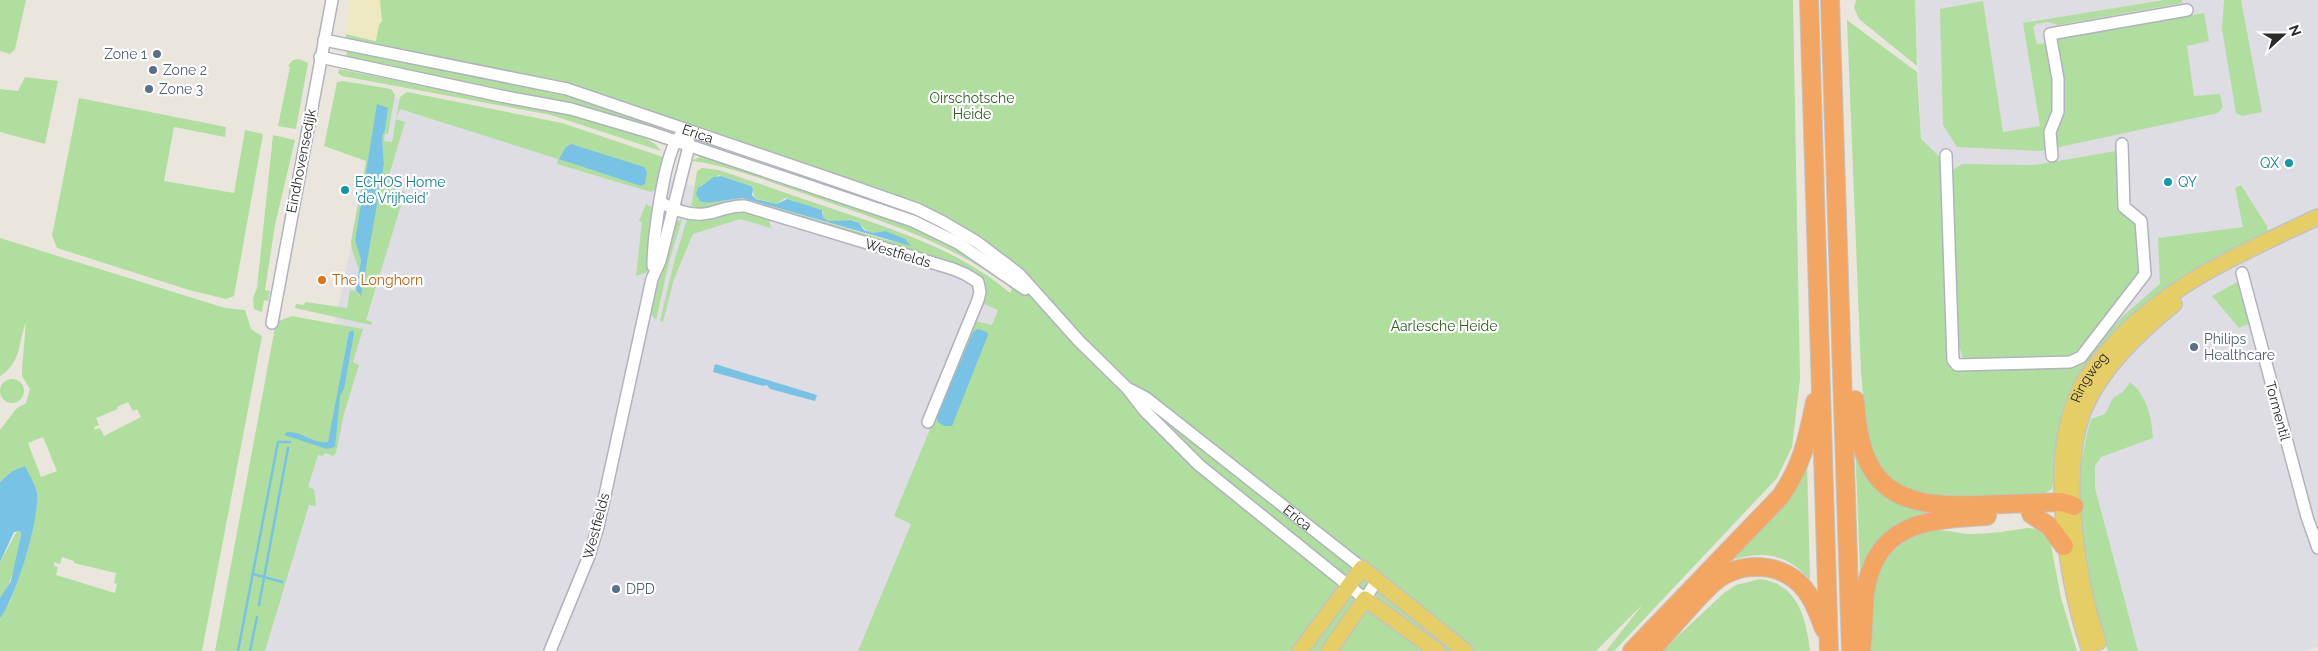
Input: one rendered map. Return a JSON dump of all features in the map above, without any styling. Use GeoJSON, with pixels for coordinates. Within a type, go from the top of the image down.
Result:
{"type":"FeatureCollection","features":[{"type":"Feature","properties":{"kind":"highway"},"geometry":{"type":"LineString","coordinates":[[1809,0],[1829,645]]}},
{"type":"Feature","properties":{"kind":"highway"},"geometry":{"type":"LineString","coordinates":[[1830,0],[1851,651]]}},
{"type":"Feature","properties":{"kind":"highway"},"geometry":{"type":"LineString","coordinates":[[1840,293],[1853,370],[1857,430],[1865,457],[1880,482],[1904,498],[1934,505],[2066,507]]}},
{"type":"Feature","properties":{"kind":"highway"},"geometry":{"type":"LineString","coordinates":[[1632,651],[1781,496],[1795,474],[1804,453],[1821,374]]}},
{"type":"Feature","properties":{"kind":"highway"},"geometry":{"type":"LineString","coordinates":[[1861,651],[1867,585],[1877,558],[1894,538],[1913,526],[1929,521],[2031,514],[2066,507]]}},
{"type":"Feature","properties":{"kind":"highway"},"geometry":{"type":"LineString","coordinates":[[2031,514],[2049,526],[2064,546]]}},
{"type":"Feature","properties":{"kind":"highway"},"geometry":{"type":"LineString","coordinates":[[1650,651],[1714,583],[1730,573],[1753,567],[1777,570],[1802,585],[1814,604],[1829,645]]}},
{"type":"Feature","properties":{"kind":"main road","name":"Ringweg"},"geometry":{"type":"LineString","coordinates":[[2100,651],[2088,612],[2066,507],[2062,464],[2064,442],[2075,401],[2092,370],[2115,342],[2169,296],[2209,269],[2318,217]]}},
{"type":"Feature","properties":{"kind":"main road","name":"Ringweg"},"geometry":{"type":"LineString","coordinates":[[2090,651],[2073,597],[2064,546],[2066,507],[2076,440],[2085,408],[2103,377],[2122,352],[2174,305],[2200,286],[2236,266],[2318,227]]}},
{"type":"Feature","properties":{"kind":"main road","name":"Erica"},"geometry":{"type":"LineString","coordinates":[[1362,568],[1464,651]]}},
{"type":"Feature","properties":{"kind":"main road"},"geometry":{"type":"LineString","coordinates":[[1300,651],[1362,568]]}},
{"type":"Feature","properties":{"kind":"main road","name":"Erica"},"geometry":{"type":"LineString","coordinates":[[1365,599],[1437,651]]}},
{"type":"Feature","properties":{"kind":"main road"},"geometry":{"type":"LineString","coordinates":[[1330,651],[1365,599]]}},
{"type":"Feature","properties":{"kind":"street","name":"Eindhovensedijk"},"geometry":{"type":"LineString","coordinates":[[272,323],[332,0]]}},
{"type":"Feature","properties":{"kind":"street"},"geometry":{"type":"LineString","coordinates":[[2052,156],[2050,132],[2058,112],[2058,79],[2050,34],[2187,10]]}},
{"type":"Feature","properties":{"kind":"street","name":"Erica"},"geometry":{"type":"LineString","coordinates":[[324,40],[567,89],[857,188],[934,218],[959,231],[1000,258],[1019,274],[1040,300],[1127,388],[1145,411],[1199,465],[1262,518],[1365,599]]}},
{"type":"Feature","properties":{"kind":"street","name":"Erica"},"geometry":{"type":"LineString","coordinates":[[320,57],[571,109],[689,146],[913,222],[940,233],[993,265],[1040,300]]}},
{"type":"Feature","properties":{"kind":"street"},"geometry":{"type":"LineString","coordinates":[[674,141],[686,130]]}},
{"type":"Feature","properties":{"kind":"street","name":"Westfields"},"geometry":{"type":"LineString","coordinates":[[652,279],[660,261],[689,146],[686,130]]}},
{"type":"Feature","properties":{"kind":"street","name":"Westfields"},"geometry":{"type":"LineString","coordinates":[[550,651],[589,556],[598,527],[652,279],[660,202],[674,141]]}},
{"type":"Feature","properties":{"kind":"street"},"geometry":{"type":"LineString","coordinates":[[1946,155],[1953,360],[1957,365],[2070,362],[2081,357],[2145,274],[2141,221],[2124,207],[2122,144]]}},
{"type":"Feature","properties":{"kind":"street","name":"Westfields"},"geometry":{"type":"LineString","coordinates":[[660,202],[672,208],[699,214],[736,206],[745,206],[953,269],[978,282],[978,300],[928,422]]}},
{"type":"Feature","properties":{"kind":"street","name":"Tormentil"},"geometry":{"type":"LineString","coordinates":[[2242,273],[2307,517],[2318,548]]}},
{"type":"Feature","properties":{"kind":"street","name":"Erica"},"geometry":{"type":"LineString","coordinates":[[1127,388],[1146,398],[1362,568]]}},
{"type":"Feature","properties":{"kind":"street"},"geometry":{"type":"LineString","coordinates":[[1365,599],[1377,580]]}},
{"type":"Feature","properties":{"kind":"shaded area"},"geometry":{"type":"Polygon","coordinates":[[[1915,0],[2318,0],[2318,647],[2305,651],[2135,651],[2089,472],[2076,367],[1950,369],[1943,160],[1921,140],[1915,0]]]}},
{"type":"Feature","properties":{"kind":"shaded area"},"geometry":{"type":"Polygon","coordinates":[[[383,94],[968,268],[1010,301],[873,651],[265,651],[383,94]]]}},
{"type":"Feature","properties":{"kind":"green space"},"geometry":{"type":"Polygon","coordinates":[[[0,0],[26,0],[15,49],[10,54],[0,51],[0,0]]]}},
{"type":"Feature","properties":{"kind":"green space","name":"Aarlesche Heide"},"geometry":{"type":"Polygon","coordinates":[[[355,0],[1793,0],[1800,379],[1792,447],[1777,478],[1614,651],[1606,651],[1643,604],[1596,651],[858,651],[911,524],[894,516],[975,321],[992,325],[998,310],[982,303],[986,286],[982,278],[971,270],[745,202],[708,210],[691,208],[697,171],[702,168],[719,170],[886,227],[930,245],[972,266],[1010,293],[1012,289],[964,258],[913,233],[749,174],[691,161],[704,155],[923,229],[992,267],[968,233],[609,100],[345,39],[346,34],[375,41],[355,0]],[[719,175],[700,186],[704,203],[743,198],[883,239],[911,245],[883,231],[872,233],[852,220],[828,221],[823,217],[823,211],[785,198],[777,204],[755,198],[751,186],[719,175]]]}},
{"type":"Feature","properties":{"kind":"green space"},"geometry":{"type":"Polygon","coordinates":[[[1856,0],[1915,0],[1917,66],[1859,19],[1854,8],[1856,0]]]}},
{"type":"Feature","properties":{"kind":"green space"},"geometry":{"type":"Polygon","coordinates":[[[2164,0],[2182,0],[2182,3],[2058,25],[2049,22],[2036,24],[2033,27],[2037,44],[2052,43],[2061,37],[2204,13],[2209,41],[2187,46],[2194,96],[2220,94],[2223,107],[2218,113],[2041,151],[1957,147],[1943,125],[1940,9],[1983,1],[2003,132],[2040,126],[2023,23],[2164,0]]]}},
{"type":"Feature","properties":{"kind":"green space"},"geometry":{"type":"Polygon","coordinates":[[[2224,0],[2241,0],[2262,112],[2242,116],[2236,113],[2222,29],[2224,0]]]}},
{"type":"Feature","properties":{"kind":"green space"},"geometry":{"type":"Polygon","coordinates":[[[1847,20],[1917,72],[1921,139],[1943,160],[1950,369],[2076,367],[2123,316],[2160,284],[2158,238],[2243,227],[2235,188],[2241,185],[2267,226],[2268,231],[2264,239],[2171,293],[2058,445],[2052,489],[2040,496],[1934,498],[1901,489],[1881,470],[1867,443],[1861,371],[1847,20]]]}},
{"type":"Feature","properties":{"kind":"green space"},"geometry":{"type":"Polygon","coordinates":[[[347,51],[533,88],[571,93],[662,126],[659,133],[551,99],[346,59],[347,51]]]}},
{"type":"Feature","properties":{"kind":"green space"},"geometry":{"type":"Polygon","coordinates":[[[299,59],[308,63],[296,129],[278,126],[290,67],[288,66],[293,60],[299,59]]]}},
{"type":"Feature","properties":{"kind":"green space"},"geometry":{"type":"Polygon","coordinates":[[[339,69],[569,114],[645,138],[655,144],[661,151],[551,115],[342,76],[338,73],[339,69]]]}},
{"type":"Feature","properties":{"kind":"green space"},"geometry":{"type":"Polygon","coordinates":[[[25,77],[58,81],[45,144],[0,132],[0,89],[18,91],[25,77]]]}},
{"type":"Feature","properties":{"kind":"green space"},"geometry":{"type":"Polygon","coordinates":[[[343,81],[391,89],[395,95],[388,134],[385,134],[384,141],[392,142],[396,119],[405,122],[388,179],[394,181],[393,188],[405,192],[366,320],[372,322],[371,325],[295,308],[296,304],[303,305],[306,302],[347,308],[350,290],[355,291],[359,270],[351,241],[366,161],[324,146],[337,82],[343,81]],[[378,104],[355,240],[361,260],[356,290],[360,296],[384,164],[382,137],[385,130],[378,104]]]}},
{"type":"Feature","properties":{"kind":"green space"},"geometry":{"type":"Polygon","coordinates":[[[407,92],[562,123],[663,157],[657,189],[651,192],[557,164],[558,159],[400,109],[396,119],[400,97],[407,92]]]}},
{"type":"Feature","properties":{"kind":"green space"},"geometry":{"type":"Polygon","coordinates":[[[79,98],[226,127],[225,137],[174,127],[164,181],[234,193],[245,130],[263,134],[234,296],[226,299],[189,290],[57,248],[52,235],[79,98]]]}},
{"type":"Feature","properties":{"kind":"green space"},"geometry":{"type":"Polygon","coordinates":[[[273,135],[295,140],[275,225],[265,290],[270,291],[268,301],[264,300],[262,312],[254,309],[253,298],[257,288],[273,135]]]}},
{"type":"Feature","properties":{"kind":"green space"},"geometry":{"type":"Polygon","coordinates":[[[709,145],[814,181],[855,190],[924,216],[998,260],[963,243],[708,149],[709,145]]]}},
{"type":"Feature","properties":{"kind":"green space"},"geometry":{"type":"Polygon","coordinates":[[[2116,151],[2119,211],[2137,222],[2138,279],[2076,355],[1963,359],[1958,342],[1953,170],[1962,164],[2035,165],[2116,151]]]}},
{"type":"Feature","properties":{"kind":"green space"},"geometry":{"type":"Polygon","coordinates":[[[646,204],[653,208],[656,217],[647,272],[636,276],[642,222],[639,221],[646,204]]]}},
{"type":"Feature","properties":{"kind":"green space"},"geometry":{"type":"Polygon","coordinates":[[[736,212],[769,219],[771,228],[740,219],[693,234],[674,279],[663,322],[660,321],[674,262],[687,219],[706,221],[736,212]]]}},
{"type":"Feature","properties":{"kind":"green space"},"geometry":{"type":"Polygon","coordinates":[[[682,219],[669,262],[656,320],[651,314],[671,230],[674,223],[682,219]]]}},
{"type":"Feature","properties":{"kind":"green space"},"geometry":{"type":"Polygon","coordinates":[[[0,238],[225,308],[245,310],[251,329],[262,336],[202,651],[0,651],[0,618],[11,600],[22,568],[37,506],[11,472],[0,482],[0,430],[16,409],[26,403],[30,389],[22,376],[26,322],[15,359],[7,371],[0,376],[0,238]],[[128,402],[117,407],[118,409],[96,418],[99,425],[94,427],[95,430],[100,428],[104,436],[141,417],[137,409],[133,411],[128,402]],[[43,437],[28,443],[41,477],[57,471],[43,437]],[[62,557],[60,564],[54,562],[54,566],[58,567],[56,575],[115,593],[117,584],[114,583],[116,573],[74,563],[74,561],[62,557]]]}},
{"type":"Feature","properties":{"kind":"green space"},"geometry":{"type":"Polygon","coordinates":[[[2239,281],[2251,323],[2239,328],[2212,296],[2239,281]]]}},
{"type":"Feature","properties":{"kind":"green space"},"geometry":{"type":"Polygon","coordinates":[[[292,316],[363,329],[353,362],[359,365],[344,414],[336,453],[333,456],[325,453],[323,456],[318,455],[308,487],[314,489],[316,506],[309,505],[265,651],[215,651],[276,322],[292,316]]]}},
{"type":"Feature","properties":{"kind":"green space"},"geometry":{"type":"Polygon","coordinates":[[[7,379],[17,379],[24,386],[24,396],[17,403],[7,403],[0,396],[0,386],[7,379]]]}},
{"type":"Feature","properties":{"kind":"green space"},"geometry":{"type":"Polygon","coordinates":[[[2130,382],[2136,387],[2147,407],[2153,438],[2101,457],[2095,466],[2095,488],[2138,651],[2108,651],[2091,595],[2085,566],[2079,506],[2080,476],[2084,447],[2091,419],[2105,414],[2113,398],[2123,392],[2130,382]]]}},
{"type":"Feature","properties":{"kind":"green space"},"geometry":{"type":"Polygon","coordinates":[[[1855,442],[1870,473],[1947,508],[1908,524],[1861,597],[1855,442]]]}},
{"type":"Feature","properties":{"kind":"green space"},"geometry":{"type":"Polygon","coordinates":[[[1807,462],[1810,580],[1791,563],[1781,558],[1760,555],[1724,563],[1807,462]]]}},
{"type":"Feature","properties":{"kind":"green space"},"geometry":{"type":"Polygon","coordinates":[[[2027,528],[2040,529],[2050,540],[2061,598],[2077,651],[1870,651],[1871,612],[1874,593],[1886,560],[1898,547],[1914,537],[1936,531],[1977,534],[2027,528]]]}},
{"type":"Feature","properties":{"kind":"green space"},"geometry":{"type":"Polygon","coordinates":[[[17,531],[20,531],[21,535],[14,568],[9,584],[0,598],[0,562],[17,531]]]}},
{"type":"Feature","properties":{"kind":"green space"},"geometry":{"type":"Polygon","coordinates":[[[1760,579],[1773,582],[1783,588],[1798,604],[1806,627],[1810,651],[1662,651],[1725,592],[1736,585],[1760,579]]]}},
{"type":"Feature","properties":{"kind":"sand"},"geometry":{"type":"Polygon","coordinates":[[[349,0],[380,0],[382,21],[379,25],[376,41],[346,34],[349,0]]]}},
{"type":"Feature","properties":{"kind":"water"},"geometry":{"type":"Polygon","coordinates":[[[377,104],[388,108],[385,130],[382,137],[384,164],[361,296],[356,290],[361,260],[355,240],[377,104]]]}},
{"type":"Feature","properties":{"kind":"water"},"geometry":{"type":"Polygon","coordinates":[[[571,144],[644,167],[647,172],[645,184],[641,186],[559,159],[566,147],[571,144]]]}},
{"type":"Feature","properties":{"kind":"water"},"geometry":{"type":"Polygon","coordinates":[[[721,176],[751,186],[753,189],[752,195],[756,199],[777,204],[787,199],[822,210],[823,217],[828,221],[851,220],[859,223],[864,230],[873,233],[885,231],[905,239],[911,246],[743,198],[706,203],[700,201],[696,194],[698,188],[714,177],[721,176]]]}},
{"type":"Feature","properties":{"kind":"water"},"geometry":{"type":"Polygon","coordinates":[[[978,329],[987,332],[988,335],[952,426],[944,426],[938,422],[937,417],[973,332],[978,329]]]}},
{"type":"Feature","properties":{"kind":"water"},"geometry":{"type":"Polygon","coordinates":[[[353,330],[354,334],[344,389],[340,396],[335,447],[327,449],[284,435],[287,432],[292,432],[317,441],[328,442],[349,332],[353,330]]]}},
{"type":"Feature","properties":{"kind":"water"},"geometry":{"type":"Polygon","coordinates":[[[715,364],[817,395],[815,401],[770,389],[767,385],[763,386],[713,372],[715,364]]]}},
{"type":"Feature","properties":{"kind":"water"},"geometry":{"type":"Polygon","coordinates":[[[25,466],[37,494],[35,521],[13,595],[0,618],[0,598],[11,581],[21,535],[20,531],[14,532],[0,562],[0,482],[11,472],[25,466]]]}},
{"type":"Feature","properties":{"kind":"waterway"},"geometry":{"type":"LineString","coordinates":[[238,651],[278,442],[290,442]]}},
{"type":"Feature","properties":{"kind":"waterway"},"geometry":{"type":"LineString","coordinates":[[259,605],[288,448]]}},
{"type":"Feature","properties":{"kind":"waterway"},"geometry":{"type":"LineString","coordinates":[[253,574],[282,582]]}},
{"type":"Feature","properties":{"kind":"waterway"},"geometry":{"type":"LineString","coordinates":[[250,651],[257,617]]}},
{"type":"Feature","properties":{"kind":"place","name":"Zone 1"},"geometry":{"type":"Point","coordinates":[157,54]}},
{"type":"Feature","properties":{"kind":"place","name":"Zone 2"},"geometry":{"type":"Point","coordinates":[153,70]}},
{"type":"Feature","properties":{"kind":"place","name":"Zone 3"},"geometry":{"type":"Point","coordinates":[149,89]}},
{"type":"Feature","properties":{"kind":"place","name":"QX"},"geometry":{"type":"Point","coordinates":[2289,163]}},
{"type":"Feature","properties":{"kind":"place","name":"QY"},"geometry":{"type":"Point","coordinates":[2168,182]}},
{"type":"Feature","properties":{"kind":"place","name":"ECHOS Home 'de Vrijheid'"},"geometry":{"type":"Point","coordinates":[345,190]}},
{"type":"Feature","properties":{"kind":"place","name":"The Longhorn"},"geometry":{"type":"Point","coordinates":[322,280]}},
{"type":"Feature","properties":{"kind":"place","name":"Philips Healthcare"},"geometry":{"type":"Point","coordinates":[2194,347]}},
{"type":"Feature","properties":{"kind":"place","name":"DPD"},"geometry":{"type":"Point","coordinates":[616,589]}},
{"type":"Feature","properties":{"kind":"park label","name":"Oirschotsche Heide"},"geometry":{"type":"Point","coordinates":[972,106]}}]}
